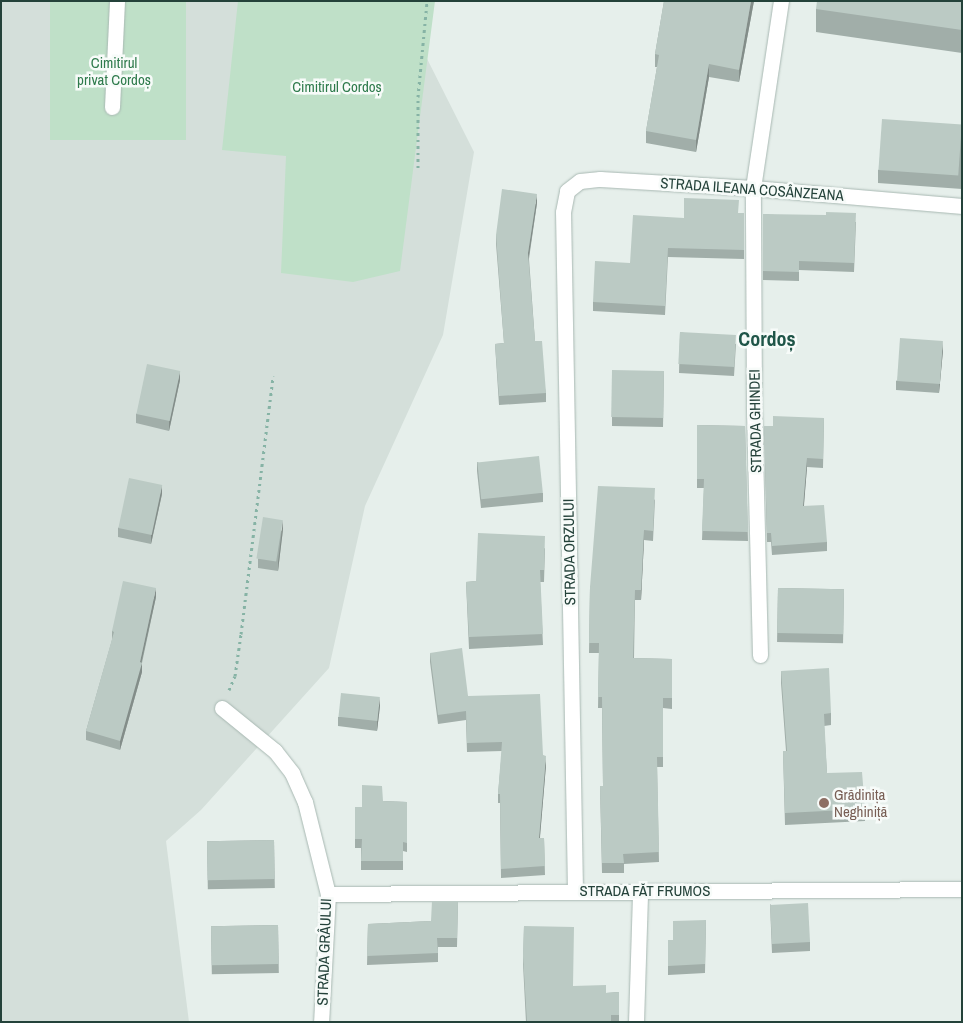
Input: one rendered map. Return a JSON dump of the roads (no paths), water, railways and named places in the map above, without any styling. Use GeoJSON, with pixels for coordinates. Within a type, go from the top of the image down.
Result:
{"type":"FeatureCollection","features":[{"type":"Feature","properties":{"kind":"street"},"geometry":{"type":"LineString","coordinates":[[112,107],[117,1]]}},
{"type":"Feature","properties":{"kind":"street","name":"STRADA GHINDEI"},"geometry":{"type":"LineString","coordinates":[[760,654],[754,406],[753,188],[781,1]]}},
{"type":"Feature","properties":{"kind":"street","name":"STRADA ILEANA COSÂNZEANA"},"geometry":{"type":"LineString","coordinates":[[563,212],[567,191],[580,181],[600,179],[753,188],[962,206]]}},
{"type":"Feature","properties":{"kind":"street","name":"STRADA ORZULUI"},"geometry":{"type":"LineString","coordinates":[[563,212],[575,891]]}},
{"type":"Feature","properties":{"kind":"street","name":"STRADA GRÂULUI"},"geometry":{"type":"LineString","coordinates":[[222,708],[275,751],[292,773],[305,802],[328,894],[321,1022]]}},
{"type":"Feature","properties":{"kind":"street","name":"STRADA FĂT FRUMOS"},"geometry":{"type":"LineString","coordinates":[[328,894],[962,889]]}},
{"type":"Feature","properties":{"kind":"street"},"geometry":{"type":"LineString","coordinates":[[636,1022],[640,892]]}},
{"type":"Feature","properties":{"kind":"place","name":"Grădinița Neghiniță"},"geometry":{"type":"Point","coordinates":[824,803]}},
{"type":"Feature","properties":{"kind":"district","name":"Cordoș"},"geometry":{"type":"Point","coordinates":[767,338]}},
{"type":"Feature","properties":{"kind":"park label","name":"Cimitirul privat Cordoș"},"geometry":{"type":"Point","coordinates":[114,70]}},
{"type":"Feature","properties":{"kind":"park label","name":"Cimitirul Cordoș"},"geometry":{"type":"Point","coordinates":[337,87]}}]}
